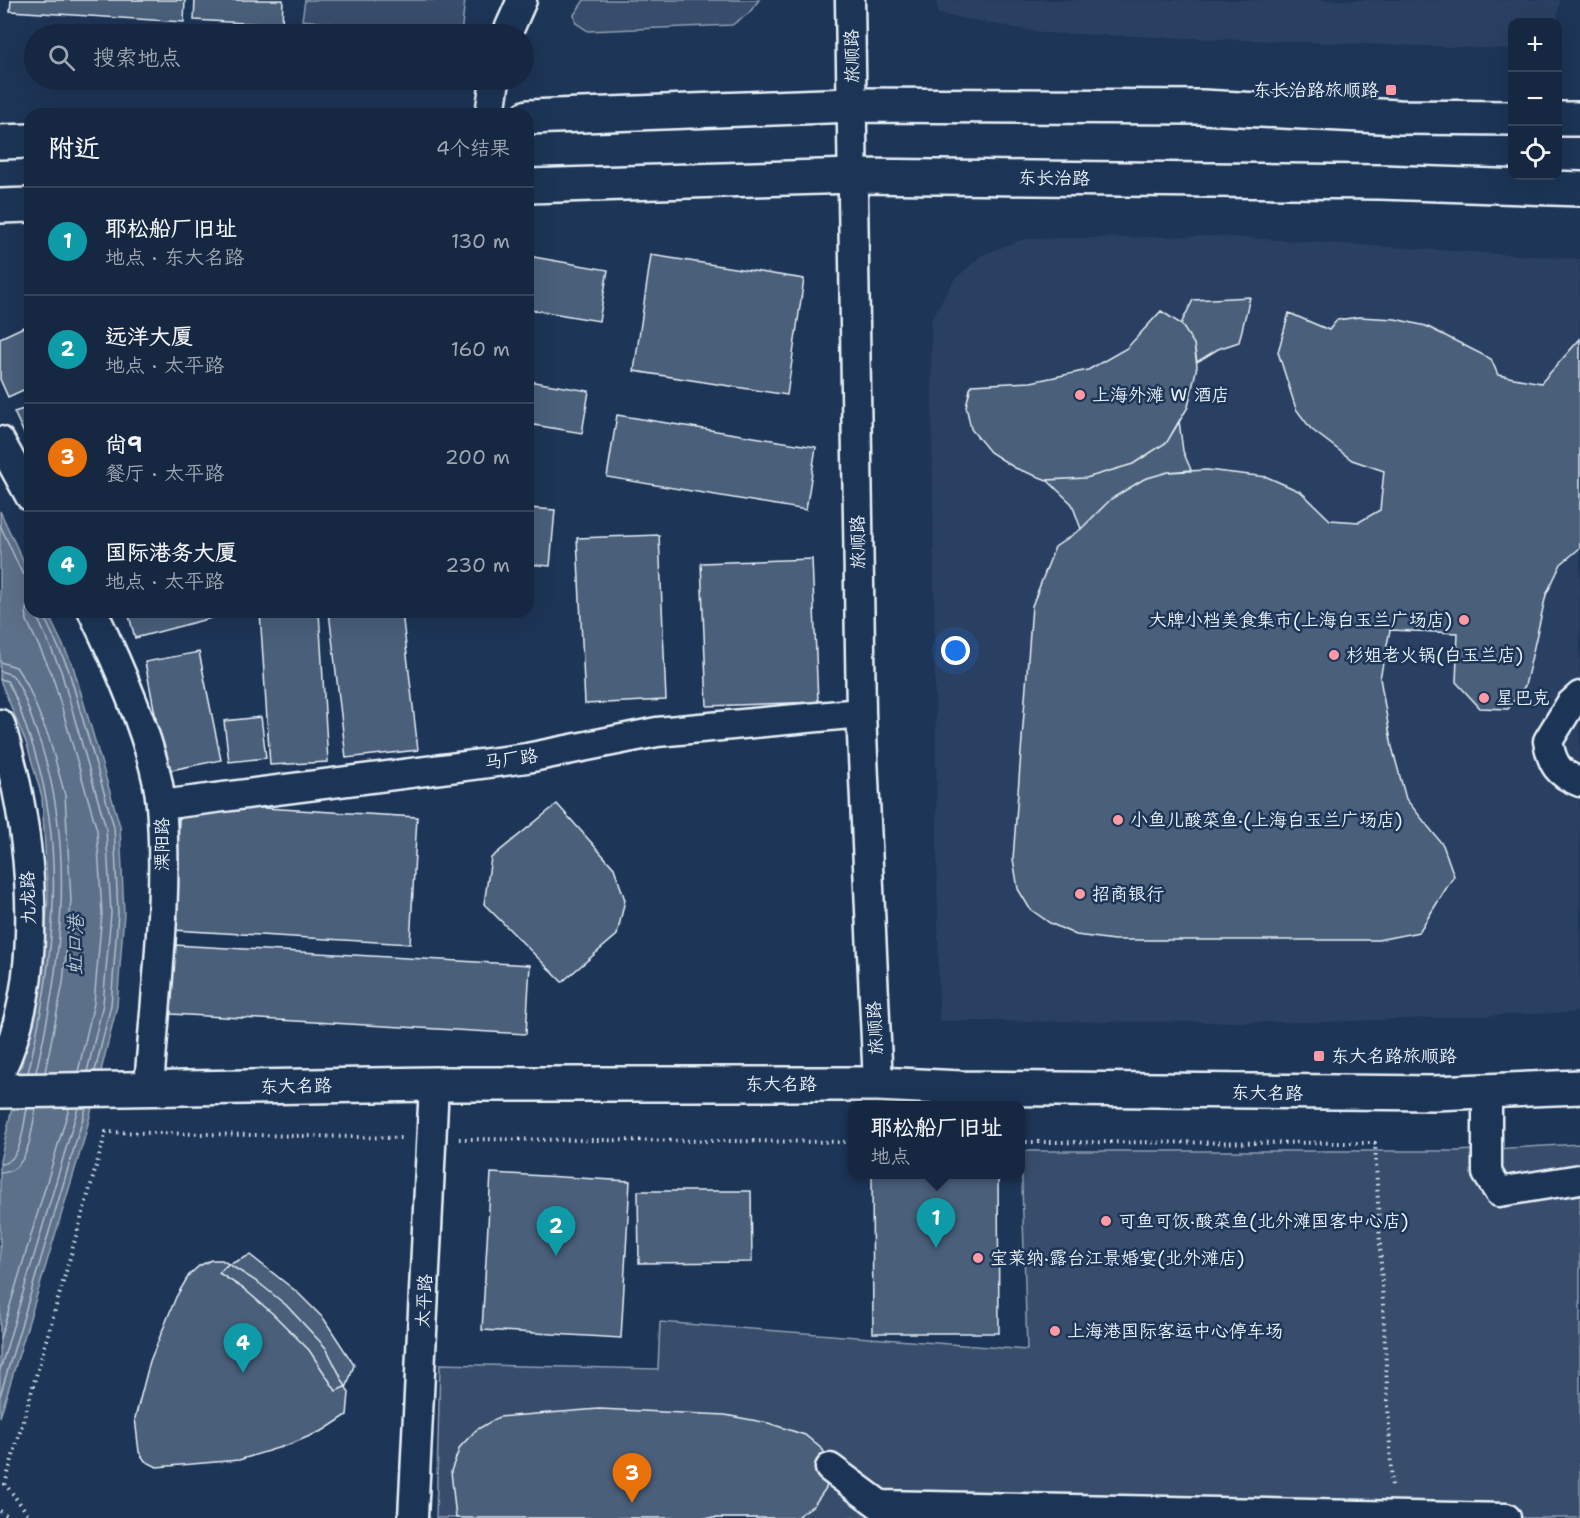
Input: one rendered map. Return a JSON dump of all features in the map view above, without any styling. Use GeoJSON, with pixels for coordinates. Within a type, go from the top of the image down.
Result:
{"type":"FeatureCollection","features":[{"type":"Feature","properties":{"kind":"main road"},"geometry":{"type":"LineString","coordinates":[[534,117],[853,105],[1202,108],[1399,117],[1508,118]]}},
{"type":"Feature","properties":{"kind":"main road"},"geometry":{"type":"LineString","coordinates":[[1562,119],[1580,119]]}},
{"type":"Feature","properties":{"kind":"main road"},"geometry":{"type":"LineString","coordinates":[[0,142],[24,141]]}},
{"type":"Feature","properties":{"kind":"main road","name":"东长治路"},"geometry":{"type":"LineString","coordinates":[[534,186],[854,176],[1380,182],[1580,189]]}},
{"type":"Feature","properties":{"kind":"main road"},"geometry":{"type":"LineString","coordinates":[[0,206],[24,205]]}},
{"type":"Feature","properties":{"kind":"main road","name":"东大名路"},"geometry":{"type":"LineString","coordinates":[[6,1084],[55,1090],[434,1084],[878,1084],[1289,1093],[1487,1091],[1580,1087]]}},
{"type":"Feature","properties":{"kind":"street"},"geometry":{"type":"LineString","coordinates":[[511,24],[522,0]]}},
{"type":"Feature","properties":{"kind":"street","name":"旅顺路"},"geometry":{"type":"LineString","coordinates":[[850,0],[861,713],[878,1084]]}},
{"type":"Feature","properties":{"kind":"street"},"geometry":{"type":"LineString","coordinates":[[491,108],[494,90]]}},
{"type":"Feature","properties":{"kind":"street"},"geometry":{"type":"LineString","coordinates":[[0,441],[24,485]]}},
{"type":"Feature","properties":{"kind":"street","name":"溧阳路"},"geometry":{"type":"LineString","coordinates":[[95,618],[151,756],[161,805],[162,869],[149,1088]]}},
{"type":"Feature","properties":{"kind":"street"},"geometry":{"type":"LineString","coordinates":[[1580,696],[1570,705],[1548,741],[1552,761],[1563,776],[1580,782]]}},
{"type":"Feature","properties":{"kind":"street","name":"马厂路"},"geometry":{"type":"LineString","coordinates":[[161,805],[526,758],[657,732],[861,713]]}},
{"type":"Feature","properties":{"kind":"street","name":"九龙路"},"geometry":{"type":"LineString","coordinates":[[0,724],[21,804],[32,913],[24,992],[6,1084]]}},
{"type":"Feature","properties":{"kind":"street","name":"太平路"},"geometry":{"type":"LineString","coordinates":[[413,1518],[434,1084]]}},
{"type":"Feature","properties":{"kind":"street"},"geometry":{"type":"LineString","coordinates":[[1487,1091],[1487,1173],[1499,1192],[1580,1179]]}},
{"type":"Feature","properties":{"kind":"street"},"geometry":{"type":"LineString","coordinates":[[830,1468],[880,1505],[1506,1518]]}},
{"type":"Feature","properties":{"kind":"path"},"geometry":{"type":"LineString","coordinates":[[31,1518],[5,1484],[106,1132],[432,1139],[848,1142]]}},
{"type":"Feature","properties":{"kind":"path"},"geometry":{"type":"LineString","coordinates":[[1025,1142],[1375,1143],[1393,1514]]}},
{"type":"Feature","properties":{"kind":"path"},"geometry":{"type":"LineString","coordinates":[[0,1511],[11,1518]]}},
{"type":"Feature","properties":{"kind":"shaded area"},"geometry":{"type":"Polygon","coordinates":[[[305,0],[465,0],[462,24],[336,24],[302,20],[305,0]]]}},
{"type":"Feature","properties":{"kind":"shaded area"},"geometry":{"type":"Polygon","coordinates":[[[584,0],[759,0],[749,13],[732,25],[588,31],[576,23],[574,15],[584,0]]]}},
{"type":"Feature","properties":{"kind":"shaded area"},"geometry":{"type":"Polygon","coordinates":[[[936,0],[1560,0],[1558,18],[1508,18],[1508,49],[1044,33],[938,14],[936,0]]]}},
{"type":"Feature","properties":{"kind":"shaded area"},"geometry":{"type":"Polygon","coordinates":[[[1216,236],[1580,259],[1580,1012],[1327,1022],[939,1021],[931,320],[954,280],[982,255],[1024,239],[1216,236]]]}},
{"type":"Feature","properties":{"kind":"shaded area"},"geometry":{"type":"Polygon","coordinates":[[[1580,1144],[1580,1518],[436,1518],[440,1364],[658,1369],[660,1322],[1027,1350],[1022,1179],[1025,1179],[1025,1151],[1457,1151],[1580,1144]]]}},
{"type":"Feature","properties":{"kind":"water","name":"虹口港"},"geometry":{"type":"Polygon","coordinates":[[[0,511],[24,563],[24,618],[50,618],[73,666],[120,826],[124,913],[117,1006],[85,1136],[0,1417],[0,1161],[41,980],[48,899],[42,797],[27,745],[0,680],[0,511]]]}},
{"type":"Feature","properties":{"kind":"building"},"geometry":{"type":"Polygon","coordinates":[[[11,0],[185,0],[184,22],[10,11],[11,0]]]}},
{"type":"Feature","properties":{"kind":"building"},"geometry":{"type":"Polygon","coordinates":[[[195,0],[283,0],[282,24],[194,20],[195,0]]]}},
{"type":"Feature","properties":{"kind":"building"},"geometry":{"type":"Polygon","coordinates":[[[651,255],[804,279],[787,395],[634,371],[651,255]]]}},
{"type":"Feature","properties":{"kind":"building"},"geometry":{"type":"Polygon","coordinates":[[[534,257],[608,270],[599,321],[534,310],[534,257]]]}},
{"type":"Feature","properties":{"kind":"building"},"geometry":{"type":"Polygon","coordinates":[[[1250,297],[1239,342],[1218,349],[1197,362],[1194,344],[1181,324],[1193,300],[1250,297]]]}},
{"type":"Feature","properties":{"kind":"building","name":"上海外滩 W 酒店"},"geometry":{"type":"Polygon","coordinates":[[[1161,311],[1181,324],[1194,344],[1197,366],[1188,407],[1167,442],[1133,464],[1086,478],[1047,480],[1015,468],[990,452],[971,429],[966,406],[971,385],[1031,382],[1088,370],[1127,348],[1161,311]]]}},
{"type":"Feature","properties":{"kind":"building"},"geometry":{"type":"Polygon","coordinates":[[[1289,313],[1329,330],[1337,320],[1359,317],[1395,319],[1426,326],[1491,359],[1498,375],[1541,383],[1580,339],[1580,548],[1561,564],[1546,595],[1525,686],[1508,709],[1480,708],[1456,682],[1458,633],[1390,630],[1380,678],[1392,747],[1406,799],[1443,845],[1454,876],[1419,932],[1378,940],[1114,940],[1076,935],[1050,923],[1030,909],[1018,889],[1013,859],[1032,606],[1055,547],[1081,529],[1111,499],[1144,479],[1168,472],[1207,470],[1267,477],[1301,492],[1330,520],[1359,522],[1380,510],[1384,471],[1352,460],[1311,429],[1296,409],[1278,352],[1289,313]]]}},
{"type":"Feature","properties":{"kind":"building"},"geometry":{"type":"Polygon","coordinates":[[[24,327],[24,390],[8,397],[0,379],[0,338],[24,327]]]}},
{"type":"Feature","properties":{"kind":"building"},"geometry":{"type":"Polygon","coordinates":[[[534,382],[589,391],[582,433],[534,425],[534,382]]]}},
{"type":"Feature","properties":{"kind":"building"},"geometry":{"type":"Polygon","coordinates":[[[24,409],[24,433],[14,412],[24,409]]]}},
{"type":"Feature","properties":{"kind":"building"},"geometry":{"type":"Polygon","coordinates":[[[617,415],[816,447],[806,510],[607,477],[617,415]]]}},
{"type":"Feature","properties":{"kind":"building"},"geometry":{"type":"Polygon","coordinates":[[[1179,421],[1183,451],[1191,470],[1168,472],[1144,479],[1111,499],[1081,529],[1072,504],[1047,480],[1086,478],[1133,464],[1167,442],[1179,421]]]}},
{"type":"Feature","properties":{"kind":"building"},"geometry":{"type":"Polygon","coordinates":[[[534,508],[555,510],[550,566],[534,565],[534,508]]]}},
{"type":"Feature","properties":{"kind":"building"},"geometry":{"type":"Polygon","coordinates":[[[659,535],[666,700],[585,704],[577,538],[659,535]]]}},
{"type":"Feature","properties":{"kind":"building"},"geometry":{"type":"Polygon","coordinates":[[[812,559],[818,702],[707,706],[701,563],[812,559]]]}},
{"type":"Feature","properties":{"kind":"building"},"geometry":{"type":"Polygon","coordinates":[[[130,618],[211,618],[135,638],[130,618]]]}},
{"type":"Feature","properties":{"kind":"building"},"geometry":{"type":"Polygon","coordinates":[[[260,618],[319,618],[328,762],[270,765],[260,618]]]}},
{"type":"Feature","properties":{"kind":"building"},"geometry":{"type":"Polygon","coordinates":[[[330,618],[403,618],[418,750],[346,758],[330,618]]]}},
{"type":"Feature","properties":{"kind":"building"},"geometry":{"type":"Polygon","coordinates":[[[199,652],[221,760],[166,771],[145,662],[199,652]]]}},
{"type":"Feature","properties":{"kind":"building"},"geometry":{"type":"Polygon","coordinates":[[[261,717],[266,758],[229,762],[224,721],[261,717]]]}},
{"type":"Feature","properties":{"kind":"building"},"geometry":{"type":"Polygon","coordinates":[[[180,803],[417,817],[410,944],[173,930],[180,803]]]}},
{"type":"Feature","properties":{"kind":"building"},"geometry":{"type":"Polygon","coordinates":[[[557,804],[614,868],[625,900],[617,935],[562,982],[484,904],[491,858],[557,804]]]}},
{"type":"Feature","properties":{"kind":"building"},"geometry":{"type":"Polygon","coordinates":[[[174,945],[530,965],[526,1034],[171,1014],[174,945]]]}},
{"type":"Feature","properties":{"kind":"building"},"geometry":{"type":"Polygon","coordinates":[[[491,1173],[630,1181],[621,1338],[482,1330],[491,1173]]]}},
{"type":"Feature","properties":{"kind":"building"},"geometry":{"type":"Polygon","coordinates":[[[872,1179],[998,1179],[999,1333],[873,1333],[872,1179]]]}},
{"type":"Feature","properties":{"kind":"building"},"geometry":{"type":"Polygon","coordinates":[[[638,1191],[751,1191],[752,1262],[639,1263],[638,1191]]]}},
{"type":"Feature","properties":{"kind":"building"},"geometry":{"type":"Polygon","coordinates":[[[250,1255],[297,1292],[324,1319],[354,1365],[347,1386],[336,1391],[309,1350],[244,1289],[219,1273],[226,1266],[250,1255]]]}},
{"type":"Feature","properties":{"kind":"building"},"geometry":{"type":"Polygon","coordinates":[[[211,1260],[222,1260],[259,1283],[286,1305],[326,1348],[349,1393],[347,1415],[324,1430],[291,1444],[239,1460],[157,1467],[145,1461],[139,1452],[135,1418],[150,1361],[176,1297],[189,1275],[199,1266],[211,1260]]]}},
{"type":"Feature","properties":{"kind":"building"},"geometry":{"type":"Polygon","coordinates":[[[599,1409],[725,1415],[768,1423],[805,1435],[823,1450],[830,1468],[826,1488],[814,1505],[795,1518],[456,1518],[451,1471],[460,1447],[476,1430],[499,1417],[599,1409]]]}},
{"type":"Feature","properties":{"kind":"place","name":"东长治路旅顺路"},"geometry":{"type":"Point","coordinates":[1391,90]}},
{"type":"Feature","properties":{"kind":"place","name":"上海外滩 W 酒店"},"geometry":{"type":"Point","coordinates":[1080,395]}},
{"type":"Feature","properties":{"kind":"place","name":"大牌小档美食集市(上海白玉兰广场店)"},"geometry":{"type":"Point","coordinates":[1464,620]}},
{"type":"Feature","properties":{"kind":"place","name":"杉姐老火锅(白玉兰店)"},"geometry":{"type":"Point","coordinates":[1334,655]}},
{"type":"Feature","properties":{"kind":"place","name":"星巴克"},"geometry":{"type":"Point","coordinates":[1484,698]}},
{"type":"Feature","properties":{"kind":"place","name":"小鱼儿酸菜鱼·(上海白玉兰广场店)"},"geometry":{"type":"Point","coordinates":[1118,820]}},
{"type":"Feature","properties":{"kind":"place","name":"招商银行"},"geometry":{"type":"Point","coordinates":[1080,894]}},
{"type":"Feature","properties":{"kind":"place","name":"东大名路旅顺路"},"geometry":{"type":"Point","coordinates":[1319,1056]}},
{"type":"Feature","properties":{"kind":"place","name":"可鱼可饭·酸菜鱼(北外滩国客中心店)"},"geometry":{"type":"Point","coordinates":[1106,1221]}},
{"type":"Feature","properties":{"kind":"place","name":"耶松船厂旧址"},"geometry":{"type":"Point","coordinates":[936,1248]}},
{"type":"Feature","properties":{"kind":"place","name":"远洋大厦"},"geometry":{"type":"Point","coordinates":[556,1256]}},
{"type":"Feature","properties":{"kind":"place","name":"宝莱纳·露台江景婚宴(北外滩店)"},"geometry":{"type":"Point","coordinates":[978,1258]}},
{"type":"Feature","properties":{"kind":"place","name":"上海港国际客运中心停车场"},"geometry":{"type":"Point","coordinates":[1055,1331]}},
{"type":"Feature","properties":{"kind":"place","name":"国际港务大厦"},"geometry":{"type":"Point","coordinates":[243,1373]}},
{"type":"Feature","properties":{"kind":"place","name":"尚9"},"geometry":{"type":"Point","coordinates":[632,1503]}}]}
